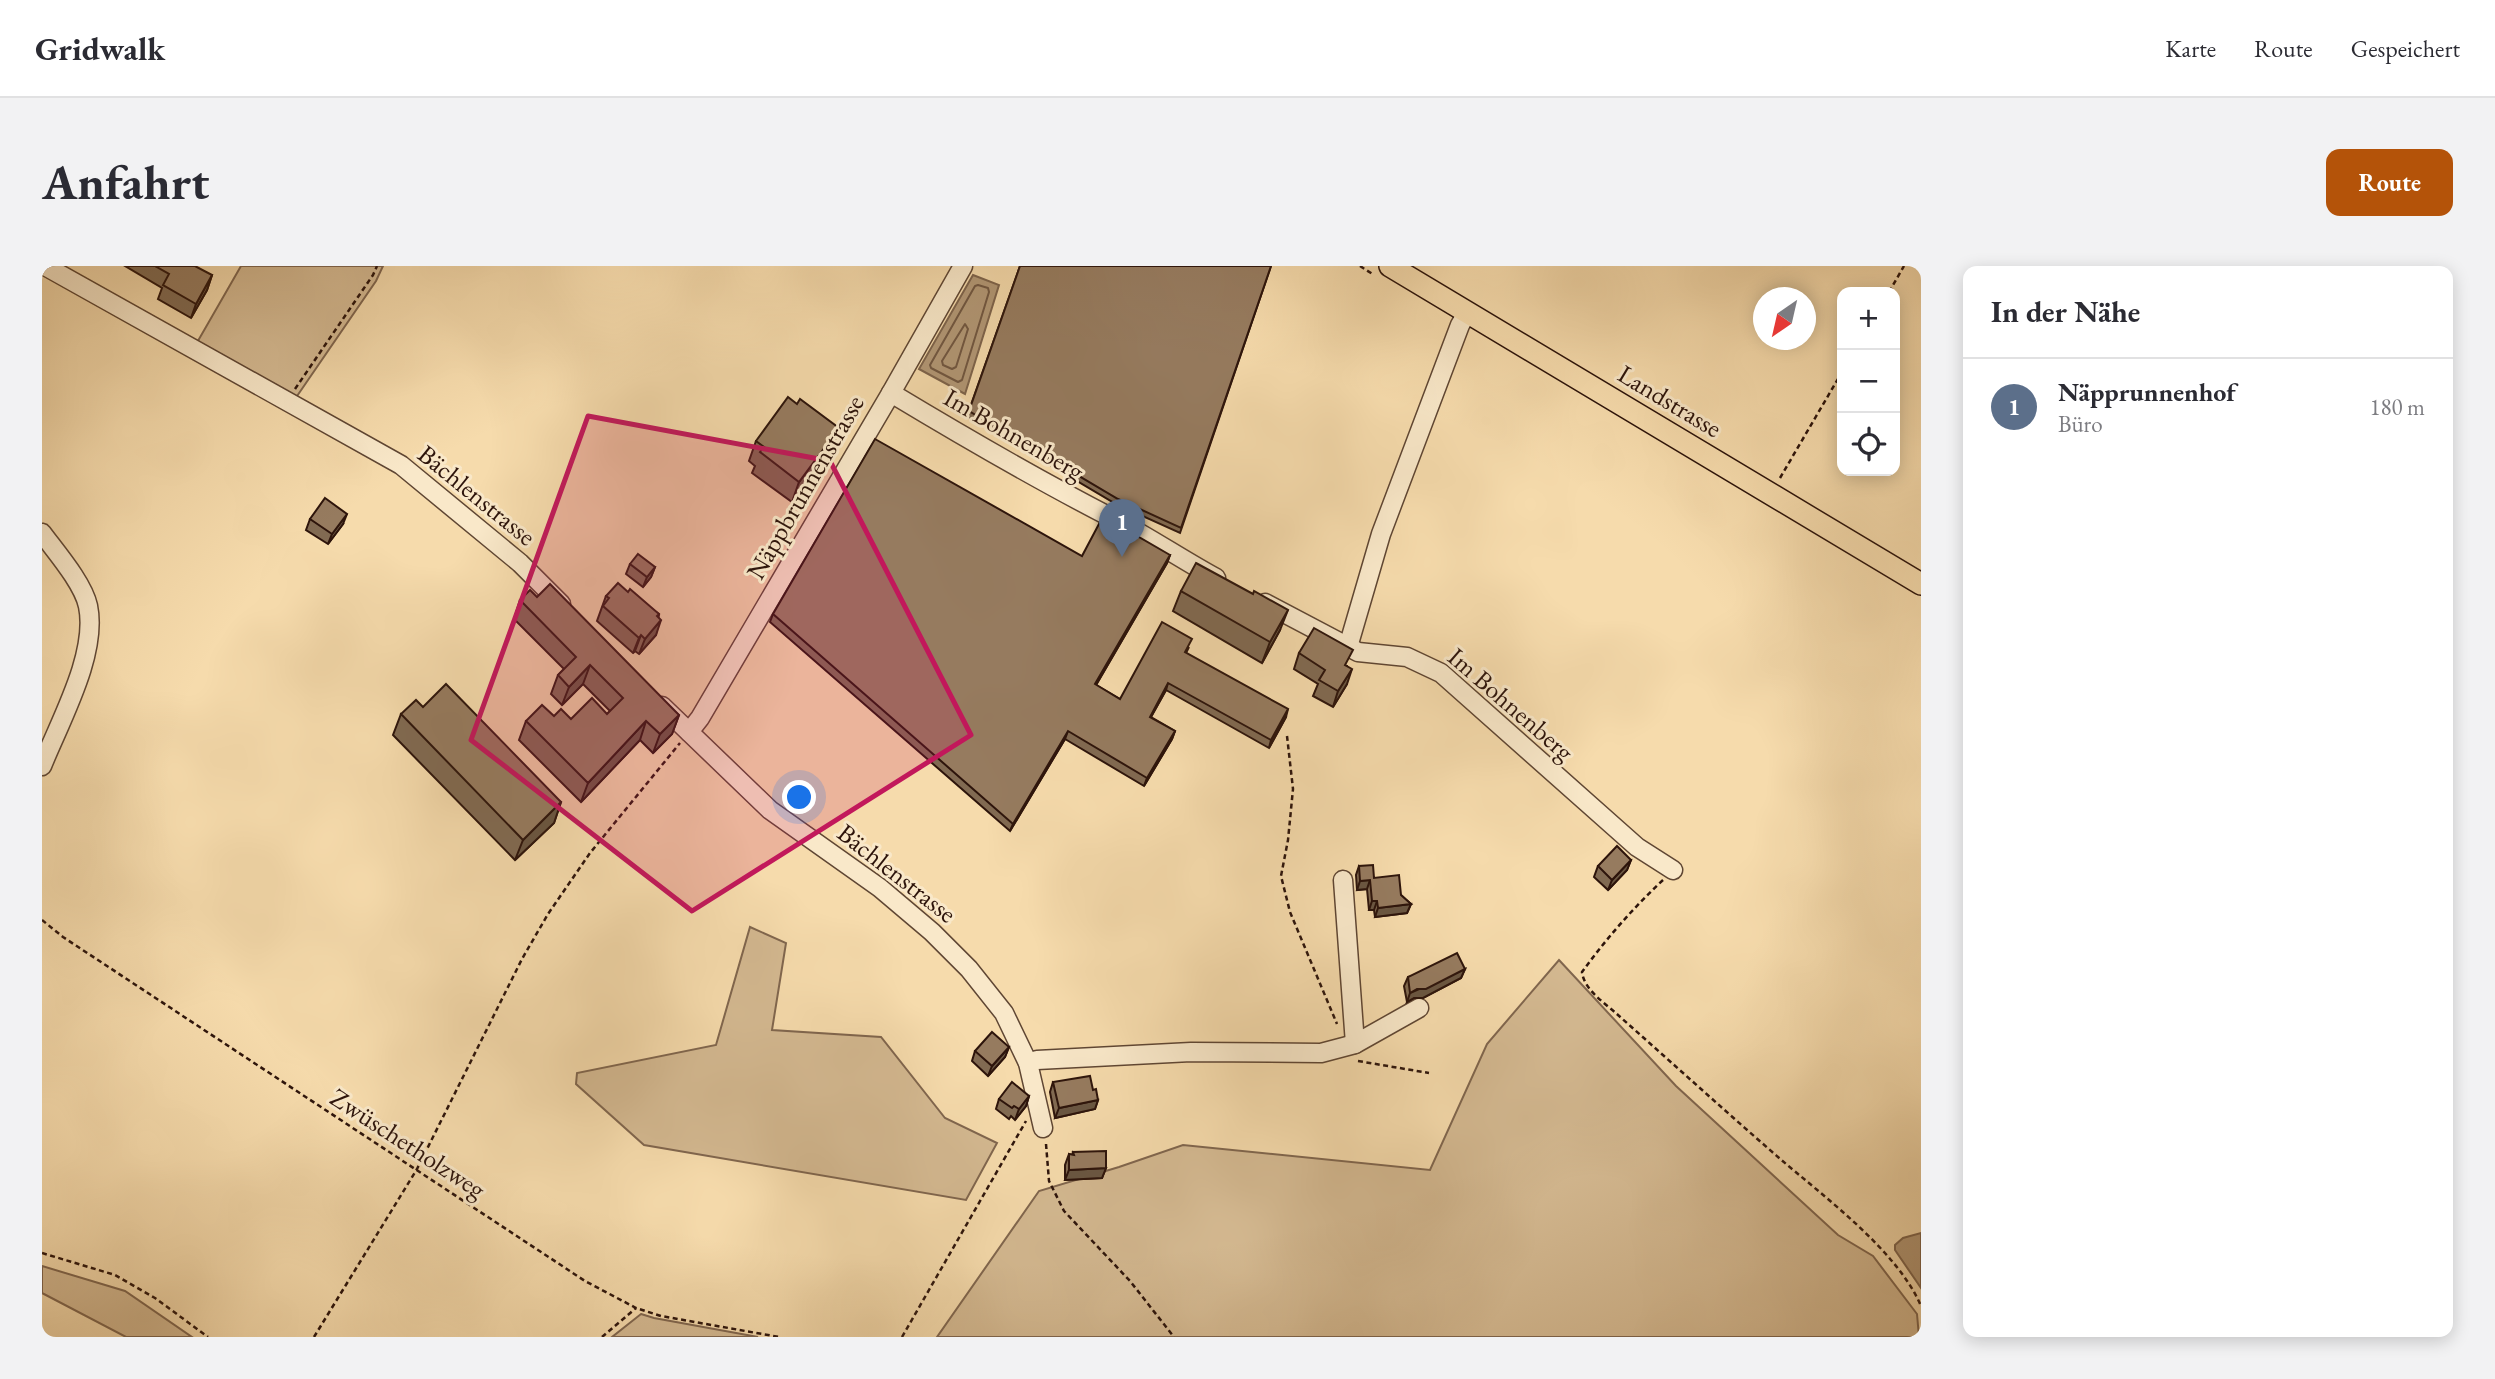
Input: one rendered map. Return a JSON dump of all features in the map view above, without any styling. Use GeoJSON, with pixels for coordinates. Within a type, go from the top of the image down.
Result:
{"type":"FeatureCollection","features":[{"type":"Feature","properties":{"kind":"main road","name":"Landstrasse"},"geometry":{"type":"LineString","coordinates":[[1390,266],[1921,584]]}},
{"type":"Feature","properties":{"kind":"street","name":"Bächlenstrasse"},"geometry":{"type":"LineString","coordinates":[[45,266],[401,465],[520,563],[568,612]]}},
{"type":"Feature","properties":{"kind":"street","name":"Näppbrunnenstrasse"},"geometry":{"type":"LineString","coordinates":[[689,732],[700,718],[963,266]]}},
{"type":"Feature","properties":{"kind":"street"},"geometry":{"type":"LineString","coordinates":[[1348,647],[1381,534],[1460,325],[1467,313]]}},
{"type":"Feature","properties":{"kind":"street","name":"Im Bohnenberg"},"geometry":{"type":"LineString","coordinates":[[891,393],[977,445],[1348,647],[1373,655],[1407,657],[1441,674],[1637,846],[1673,870]]}},
{"type":"Feature","properties":{"kind":"street"},"geometry":{"type":"LineString","coordinates":[[42,533],[67,565],[88,604],[90,632],[86,658],[42,766]]}},
{"type":"Feature","properties":{"kind":"street","name":"Bächlenstrasse"},"geometry":{"type":"LineString","coordinates":[[653,696],[771,810],[880,888],[932,932],[969,969],[1004,1013],[1028,1063],[1041,1120]]}},
{"type":"Feature","properties":{"kind":"street"},"geometry":{"type":"LineString","coordinates":[[1343,880],[1351,1050]]}},
{"type":"Feature","properties":{"kind":"street"},"geometry":{"type":"LineString","coordinates":[[1028,1063],[1037,1060],[1191,1052],[1321,1053],[1351,1050],[1419,1008]]}},
{"type":"Feature","properties":{"kind":"path"},"geometry":{"type":"LineString","coordinates":[[288,401],[377,266]]}},
{"type":"Feature","properties":{"kind":"path"},"geometry":{"type":"LineString","coordinates":[[1892,287],[1904,266]]}},
{"type":"Feature","properties":{"kind":"path"},"geometry":{"type":"LineString","coordinates":[[1770,495],[1837,381]]}},
{"type":"Feature","properties":{"kind":"path"},"geometry":{"type":"LineString","coordinates":[[314,1337],[417,1169],[522,959],[548,914],[590,853],[689,732]]}},
{"type":"Feature","properties":{"kind":"path"},"geometry":{"type":"LineString","coordinates":[[1287,736],[1293,789],[1281,877],[1290,912],[1351,1050],[1429,1073]]}},
{"type":"Feature","properties":{"kind":"path"},"geometry":{"type":"LineString","coordinates":[[1673,870],[1598,951],[1582,972],[1583,980],[1599,998],[1835,1206],[1886,1255],[1910,1283],[1921,1306]]}},
{"type":"Feature","properties":{"kind":"path","name":"Zwüschetholzweg"},"geometry":{"type":"LineString","coordinates":[[42,920],[63,937],[585,1281],[636,1308],[661,1316],[779,1337]]}},
{"type":"Feature","properties":{"kind":"path"},"geometry":{"type":"LineString","coordinates":[[902,1337],[1029,1116],[1041,1120],[1049,1181],[1064,1211],[1130,1281],[1174,1337]]}},
{"type":"Feature","properties":{"kind":"path"},"geometry":{"type":"LineString","coordinates":[[42,1253],[116,1275],[155,1298],[208,1337]]}},
{"type":"Feature","properties":{"kind":"path"},"geometry":{"type":"LineString","coordinates":[[602,1337],[636,1308]]}},
{"type":"Feature","properties":{"kind":"highlighted area"},"geometry":{"type":"Polygon","coordinates":[[[588,416],[830,461],[971,735],[692,911],[471,740],[588,416]]]}},
{"type":"Feature","properties":{"kind":"shaded area"},"geometry":{"type":"Polygon","coordinates":[[[241,266],[383,266],[376,281],[295,399],[195,346],[241,266]]]}},
{"type":"Feature","properties":{"kind":"shaded area"},"geometry":{"type":"Polygon","coordinates":[[[750,927],[786,943],[772,1030],[881,1037],[945,1118],[997,1143],[966,1200],[644,1145],[576,1084],[577,1073],[716,1045],[750,927]]]}},
{"type":"Feature","properties":{"kind":"shaded area"},"geometry":{"type":"Polygon","coordinates":[[[1559,960],[1676,1086],[1838,1235],[1873,1256],[1917,1314],[1919,1337],[937,1337],[1039,1191],[1183,1145],[1430,1170],[1487,1044],[1559,960]]]}},
{"type":"Feature","properties":{"kind":"shaded area"},"geometry":{"type":"Polygon","coordinates":[[[42,1266],[125,1291],[192,1337],[126,1337],[42,1293],[42,1266]]]}},
{"type":"Feature","properties":{"kind":"shaded area"},"geometry":{"type":"Polygon","coordinates":[[[641,1314],[654,1318],[758,1337],[612,1337],[641,1314]]]}},
{"type":"Feature","properties":{"kind":"water"},"geometry":{"type":"Polygon","coordinates":[[[973,275],[999,285],[965,394],[919,369],[973,275]]]}},
{"type":"Feature","properties":{"kind":"water"},"geometry":{"type":"Polygon","coordinates":[[[1921,1233],[1921,1288],[1895,1250],[1895,1245],[1903,1238],[1921,1233]]]}},
{"type":"Feature","properties":{"kind":"building"},"geometry":{"type":"Polygon","coordinates":[[[155,266],[195,266],[212,275],[196,304],[163,285],[169,274],[155,266]]]}},
{"type":"Feature","properties":{"kind":"building"},"geometry":{"type":"Polygon","coordinates":[[[1020,266],[1271,266],[1181,528],[1118,499],[969,411],[1020,266]]]}},
{"type":"Feature","properties":{"kind":"building"},"geometry":{"type":"Polygon","coordinates":[[[788,397],[797,404],[800,399],[839,428],[799,482],[760,452],[764,447],[756,441],[788,397]]]}},
{"type":"Feature","properties":{"kind":"building"},"geometry":{"type":"Polygon","coordinates":[[[875,439],[1082,556],[1100,522],[1116,529],[1118,525],[1170,555],[1095,684],[1120,699],[1162,622],[1192,639],[1185,652],[1288,709],[1271,740],[1168,683],[1150,717],[1175,731],[1147,778],[1068,731],[1013,824],[773,614],[875,439]]]}},
{"type":"Feature","properties":{"kind":"building"},"geometry":{"type":"Polygon","coordinates":[[[325,498],[347,514],[332,534],[310,519],[325,498]]]}},
{"type":"Feature","properties":{"kind":"building"},"geometry":{"type":"Polygon","coordinates":[[[638,554],[655,567],[647,577],[630,564],[638,554]]]}},
{"type":"Feature","properties":{"kind":"building"},"geometry":{"type":"Polygon","coordinates":[[[1196,563],[1288,610],[1270,642],[1181,591],[1196,563]]]}},
{"type":"Feature","properties":{"kind":"building"},"geometry":{"type":"Polygon","coordinates":[[[618,583],[628,592],[630,589],[659,614],[657,616],[661,620],[645,639],[641,635],[639,638],[603,606],[609,598],[606,596],[618,583]]]}},
{"type":"Feature","properties":{"kind":"building"},"geometry":{"type":"Polygon","coordinates":[[[550,584],[679,715],[660,734],[646,721],[588,783],[526,721],[542,705],[554,716],[561,709],[571,719],[592,698],[607,714],[623,698],[590,665],[569,687],[558,675],[576,657],[520,600],[530,590],[537,597],[550,584]]]}},
{"type":"Feature","properties":{"kind":"building"},"geometry":{"type":"Polygon","coordinates":[[[1314,628],[1353,650],[1345,665],[1352,669],[1338,691],[1319,680],[1325,670],[1299,653],[1314,628]]]}},
{"type":"Feature","properties":{"kind":"building"},"geometry":{"type":"Polygon","coordinates":[[[446,684],[561,802],[523,840],[401,714],[416,700],[423,707],[446,684]]]}},
{"type":"Feature","properties":{"kind":"building"},"geometry":{"type":"Polygon","coordinates":[[[1617,846],[1631,860],[1612,880],[1598,866],[1617,846]]]}},
{"type":"Feature","properties":{"kind":"building"},"geometry":{"type":"Polygon","coordinates":[[[1373,865],[1374,878],[1399,875],[1401,895],[1411,904],[1378,908],[1377,901],[1372,901],[1370,880],[1360,881],[1359,866],[1373,865]]]}},
{"type":"Feature","properties":{"kind":"building"},"geometry":{"type":"Polygon","coordinates":[[[1457,953],[1465,969],[1426,989],[1417,989],[1410,993],[1408,977],[1457,953]]]}},
{"type":"Feature","properties":{"kind":"building"},"geometry":{"type":"Polygon","coordinates":[[[992,1032],[1009,1047],[992,1066],[975,1051],[992,1032]]]}},
{"type":"Feature","properties":{"kind":"building"},"geometry":{"type":"Polygon","coordinates":[[[1090,1076],[1098,1100],[1059,1108],[1053,1082],[1090,1076]]]}},
{"type":"Feature","properties":{"kind":"building"},"geometry":{"type":"Polygon","coordinates":[[[1012,1082],[1029,1096],[1019,1109],[1014,1106],[1012,1108],[999,1099],[1012,1082]]]}},
{"type":"Feature","properties":{"kind":"building"},"geometry":{"type":"Polygon","coordinates":[[[1106,1151],[1106,1168],[1069,1170],[1069,1154],[1106,1151]]]}},
{"type":"Feature","properties":{"kind":"place","name":"Näpprunnenhof"},"geometry":{"type":"Point","coordinates":[1122,557]}}]}
